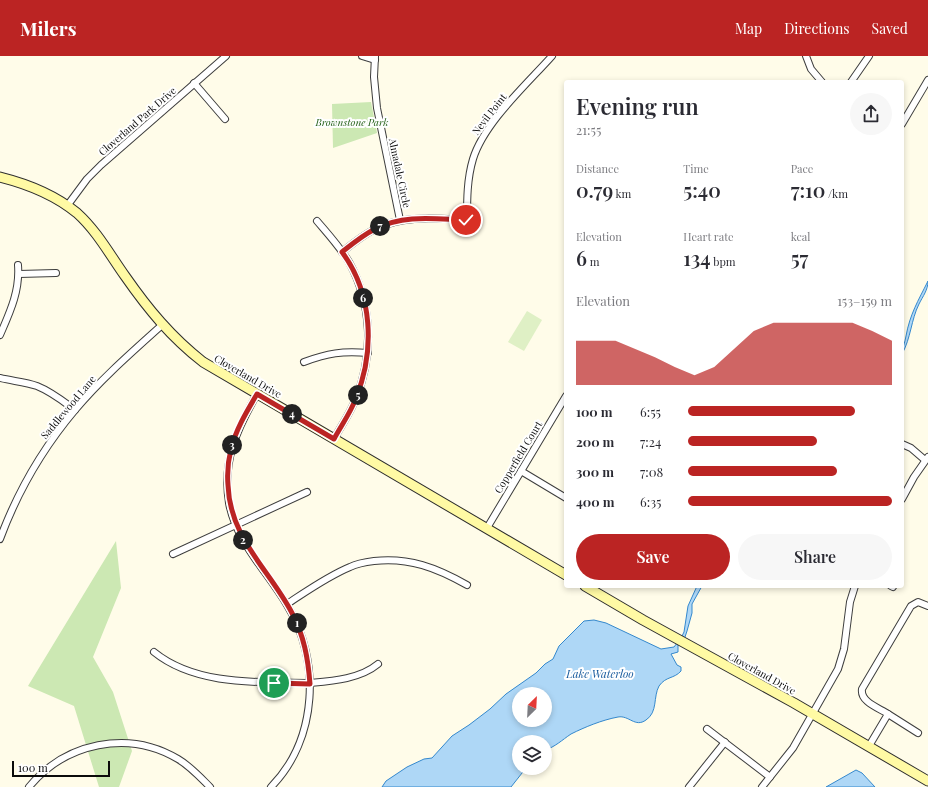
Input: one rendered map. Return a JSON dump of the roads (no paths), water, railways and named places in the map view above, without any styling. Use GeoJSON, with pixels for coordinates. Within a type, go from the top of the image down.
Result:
{"type":"FeatureCollection","features":[{"type":"Feature","properties":{"kind":"main road","name":"Cloverland Drive"},"geometry":{"type":"LineString","coordinates":[[0,177],[35,188],[59,200],[86,222],[139,296],[162,324],[178,342],[203,362],[564,574]]}},
{"type":"Feature","properties":{"kind":"main road","name":"Cloverland Drive"},"geometry":{"type":"LineString","coordinates":[[588,588],[670,635],[814,714],[928,781]]}},
{"type":"Feature","properties":{"kind":"street","name":"Cloverland Park Drive"},"geometry":{"type":"LineString","coordinates":[[67,206],[87,180],[101,166],[226,56]]}},
{"type":"Feature","properties":{"kind":"street"},"geometry":{"type":"LineString","coordinates":[[362,56],[375,58]]}},
{"type":"Feature","properties":{"kind":"street","name":"Nevil Point"},"geometry":{"type":"LineString","coordinates":[[400,220],[420,218],[469,220],[468,186],[470,168],[480,142],[500,114],[552,56]]}},
{"type":"Feature","properties":{"kind":"street"},"geometry":{"type":"LineString","coordinates":[[806,56],[810,69],[820,80]]}},
{"type":"Feature","properties":{"kind":"street"},"geometry":{"type":"LineString","coordinates":[[852,80],[869,56]]}},
{"type":"Feature","properties":{"kind":"street","name":"Almadale Circle"},"geometry":{"type":"LineString","coordinates":[[375,58],[374,77],[377,108],[400,220]]}},
{"type":"Feature","properties":{"kind":"street"},"geometry":{"type":"LineString","coordinates":[[904,121],[928,80]]}},
{"type":"Feature","properties":{"kind":"street"},"geometry":{"type":"LineString","coordinates":[[194,83],[225,119]]}},
{"type":"Feature","properties":{"kind":"street"},"geometry":{"type":"LineString","coordinates":[[342,252],[373,230],[400,220]]}},
{"type":"Feature","properties":{"kind":"street"},"geometry":{"type":"LineString","coordinates":[[317,221],[342,252],[353,270],[364,300],[368,323],[368,353],[365,370],[356,399],[334,439]]}},
{"type":"Feature","properties":{"kind":"street"},"geometry":{"type":"LineString","coordinates":[[0,335],[14,302],[19,274],[18,264]]}},
{"type":"Feature","properties":{"kind":"street"},"geometry":{"type":"LineString","coordinates":[[19,274],[56,273]]}},
{"type":"Feature","properties":{"kind":"street","name":"Saddlewood Lane"},"geometry":{"type":"LineString","coordinates":[[0,539],[25,483],[53,438],[75,410],[104,379],[162,324]]}},
{"type":"Feature","properties":{"kind":"street"},"geometry":{"type":"LineString","coordinates":[[304,362],[320,356],[338,352],[368,353]]}},
{"type":"Feature","properties":{"kind":"street"},"geometry":{"type":"LineString","coordinates":[[0,378],[38,386],[56,396],[75,410]]}},
{"type":"Feature","properties":{"kind":"street"},"geometry":{"type":"LineString","coordinates":[[257,394],[238,428],[231,448],[228,482],[229,501],[236,525],[243,540],[287,604],[296,621],[305,644],[310,684],[307,713],[299,743],[286,769],[271,787]]}},
{"type":"Feature","properties":{"kind":"street","name":"Copperfield Court"},"geometry":{"type":"LineString","coordinates":[[487,528],[564,399]]}},
{"type":"Feature","properties":{"kind":"street"},"geometry":{"type":"LineString","coordinates":[[904,445],[927,459],[904,496]]}},
{"type":"Feature","properties":{"kind":"street"},"geometry":{"type":"LineString","coordinates":[[521,471],[564,497]]}},
{"type":"Feature","properties":{"kind":"street"},"geometry":{"type":"LineString","coordinates":[[173,554],[307,492]]}},
{"type":"Feature","properties":{"kind":"street"},"geometry":{"type":"LineString","coordinates":[[287,604],[337,573],[364,563],[383,560],[404,561],[424,565],[467,584]]}},
{"type":"Feature","properties":{"kind":"street"},"geometry":{"type":"LineString","coordinates":[[762,787],[794,748],[814,714],[840,664],[844,649],[850,602],[854,588]]}},
{"type":"Feature","properties":{"kind":"street"},"geometry":{"type":"LineString","coordinates":[[918,732],[864,699],[862,688],[911,606],[918,602],[928,606]]}},
{"type":"Feature","properties":{"kind":"street"},"geometry":{"type":"LineString","coordinates":[[154,652],[163,660],[176,666],[211,677],[245,682],[310,684],[358,674],[368,671],[378,664]]}},
{"type":"Feature","properties":{"kind":"street"},"geometry":{"type":"LineString","coordinates":[[869,746],[888,714]]}},
{"type":"Feature","properties":{"kind":"street"},"geometry":{"type":"LineString","coordinates":[[707,729],[770,777]]}},
{"type":"Feature","properties":{"kind":"street"},"geometry":{"type":"LineString","coordinates":[[689,787],[725,742]]}},
{"type":"Feature","properties":{"kind":"street"},"geometry":{"type":"LineString","coordinates":[[29,787],[48,767],[70,754],[100,745],[130,743],[152,747],[175,757],[188,766],[210,787]]}},
{"type":"Feature","properties":{"kind":"water"},"geometry":{"type":"Polygon","coordinates":[[[928,281],[926,290],[916,310],[904,350],[912,314],[928,281]]]}},
{"type":"Feature","properties":{"kind":"water","name":"Lake Waterloo"},"geometry":{"type":"Polygon","coordinates":[[[696,588],[701,588],[692,604],[692,613],[685,637],[678,645],[678,652],[671,654],[677,665],[681,667],[681,671],[664,681],[659,686],[654,709],[650,717],[642,722],[635,722],[622,717],[606,720],[571,734],[552,747],[552,735],[512,735],[512,775],[520,775],[511,787],[382,787],[386,781],[407,767],[424,759],[432,758],[452,736],[490,709],[512,690],[512,727],[552,727],[552,687],[516,687],[553,659],[559,646],[584,621],[594,620],[606,623],[661,649],[674,647],[684,632],[688,606],[696,588]]]}},
{"type":"Feature","properties":{"kind":"water"},"geometry":{"type":"Polygon","coordinates":[[[856,770],[862,773],[875,787],[826,787],[856,770]]]}},
{"type":"Feature","properties":{"kind":"park label","name":"Brownstone Park"},"geometry":{"type":"Point","coordinates":[352,122]}}]}
